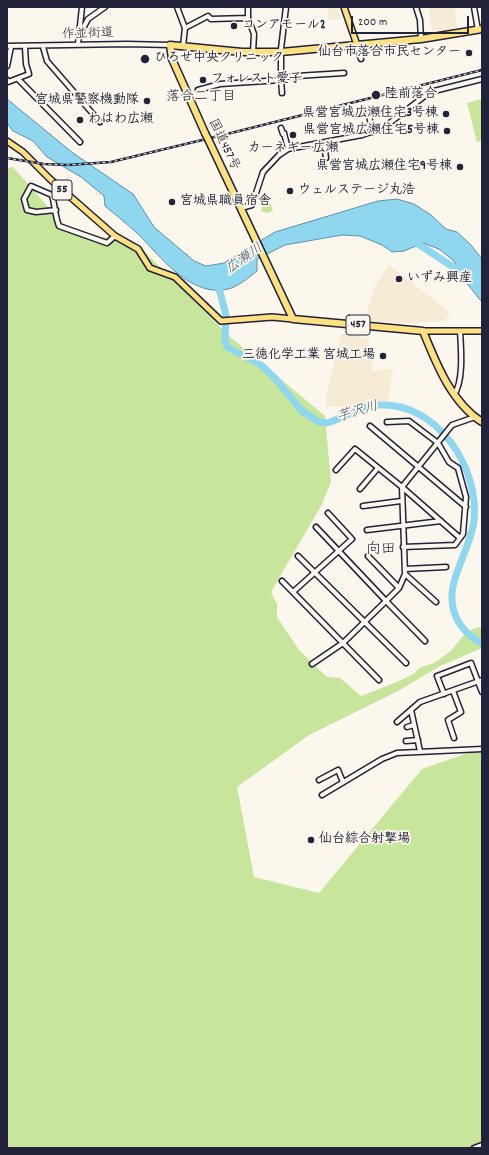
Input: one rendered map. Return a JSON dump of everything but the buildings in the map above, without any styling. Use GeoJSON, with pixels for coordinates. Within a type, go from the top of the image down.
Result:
{"type":"FeatureCollection","features":[{"type":"Feature","properties":{"kind":"highway"},"geometry":{"type":"LineString","coordinates":[[170,45],[253,52],[281,52],[421,39],[480,30]]}},
{"type":"Feature","properties":{"kind":"highway","name":"国道457号"},"geometry":{"type":"LineString","coordinates":[[170,45],[172,59],[205,133],[293,319]]}},
{"type":"Feature","properties":{"kind":"highway","name":"457"},"geometry":{"type":"LineString","coordinates":[[293,319],[423,331]]}},
{"type":"Feature","properties":{"kind":"highway"},"geometry":{"type":"LineString","coordinates":[[423,331],[454,395],[475,417],[482,422]]}},
{"type":"Feature","properties":{"kind":"main road"},"geometry":{"type":"LineString","coordinates":[[344,7],[357,45]]}},
{"type":"Feature","properties":{"kind":"main road","name":"55"},"geometry":{"type":"LineString","coordinates":[[7,141],[23,152],[50,179],[115,236],[138,249],[150,268],[175,277],[221,321],[272,317],[293,319]]}},
{"type":"Feature","properties":{"kind":"main road"},"geometry":{"type":"LineString","coordinates":[[423,331],[482,331]]}},
{"type":"Feature","properties":{"kind":"street"},"geometry":{"type":"LineString","coordinates":[[78,44],[82,7]]}},
{"type":"Feature","properties":{"kind":"street"},"geometry":{"type":"LineString","coordinates":[[80,34],[88,19],[105,7]]}},
{"type":"Feature","properties":{"kind":"street"},"geometry":{"type":"LineString","coordinates":[[177,7],[185,28],[183,46]]}},
{"type":"Feature","properties":{"kind":"street"},"geometry":{"type":"LineString","coordinates":[[248,7],[248,18],[254,34],[253,52]]}},
{"type":"Feature","properties":{"kind":"street"},"geometry":{"type":"LineString","coordinates":[[282,93],[281,52],[286,7]]}},
{"type":"Feature","properties":{"kind":"street"},"geometry":{"type":"LineString","coordinates":[[416,7],[420,20],[421,39]]}},
{"type":"Feature","properties":{"kind":"street"},"geometry":{"type":"LineString","coordinates":[[474,7],[480,30]]}},
{"type":"Feature","properties":{"kind":"street"},"geometry":{"type":"LineString","coordinates":[[185,28],[208,16],[211,18],[248,18]]}},
{"type":"Feature","properties":{"kind":"street","name":"作並街道"},"geometry":{"type":"LineString","coordinates":[[9,47],[43,47],[78,44],[170,45]]}},
{"type":"Feature","properties":{"kind":"street"},"geometry":{"type":"LineString","coordinates":[[357,45],[361,59]]}},
{"type":"Feature","properties":{"kind":"street"},"geometry":{"type":"LineString","coordinates":[[7,66],[9,47]]}},
{"type":"Feature","properties":{"kind":"street"},"geometry":{"type":"LineString","coordinates":[[7,80],[8,82],[29,74],[26,64],[25,47]]}},
{"type":"Feature","properties":{"kind":"street"},"geometry":{"type":"LineString","coordinates":[[43,47],[47,61],[100,122]]}},
{"type":"Feature","properties":{"kind":"street"},"geometry":{"type":"LineString","coordinates":[[198,90],[220,84],[344,73]]}},
{"type":"Feature","properties":{"kind":"street"},"geometry":{"type":"LineString","coordinates":[[18,78],[80,142]]}},
{"type":"Feature","properties":{"kind":"street"},"geometry":{"type":"LineString","coordinates":[[241,208],[249,207],[255,201],[260,179],[268,164],[288,150],[373,132],[384,128],[430,92],[482,78]]}},
{"type":"Feature","properties":{"kind":"street"},"geometry":{"type":"LineString","coordinates":[[368,112],[373,132]]}},
{"type":"Feature","properties":{"kind":"street"},"geometry":{"type":"LineString","coordinates":[[281,128],[282,134],[284,133],[288,150]]}},
{"type":"Feature","properties":{"kind":"street"},"geometry":{"type":"LineString","coordinates":[[324,143],[326,158]]}},
{"type":"Feature","properties":{"kind":"street"},"geometry":{"type":"LineString","coordinates":[[56,210],[36,212],[26,210],[24,199],[31,186],[52,195],[56,210],[55,216],[59,226],[107,242],[115,236]]}},
{"type":"Feature","properties":{"kind":"street"},"geometry":{"type":"LineString","coordinates":[[454,395],[459,388],[462,350],[460,331]]}},
{"type":"Feature","properties":{"kind":"street"},"geometry":{"type":"LineString","coordinates":[[312,664],[343,643],[399,588],[405,571],[401,501],[402,487],[452,425],[475,417]]}},
{"type":"Feature","properties":{"kind":"street"},"geometry":{"type":"LineString","coordinates":[[387,422],[409,421],[439,442],[449,462],[458,468],[466,497],[464,530],[455,545],[403,547]]}},
{"type":"Feature","properties":{"kind":"street"},"geometry":{"type":"LineString","coordinates":[[370,426],[466,507]]}},
{"type":"Feature","properties":{"kind":"street"},"geometry":{"type":"LineString","coordinates":[[336,470],[355,449],[402,487],[460,538]]}},
{"type":"Feature","properties":{"kind":"street"},"geometry":{"type":"LineString","coordinates":[[360,489],[378,468]]}},
{"type":"Feature","properties":{"kind":"street"},"geometry":{"type":"LineString","coordinates":[[363,506],[401,501]]}},
{"type":"Feature","properties":{"kind":"street"},"geometry":{"type":"LineString","coordinates":[[293,592],[352,539],[328,513]]}},
{"type":"Feature","properties":{"kind":"street"},"geometry":{"type":"LineString","coordinates":[[367,530],[441,521]]}},
{"type":"Feature","properties":{"kind":"street"},"geometry":{"type":"LineString","coordinates":[[316,527],[425,641]]}},
{"type":"Feature","properties":{"kind":"street"},"geometry":{"type":"LineString","coordinates":[[298,556],[406,663]]}},
{"type":"Feature","properties":{"kind":"street"},"geometry":{"type":"LineString","coordinates":[[368,556],[399,588]]}},
{"type":"Feature","properties":{"kind":"street"},"geometry":{"type":"LineString","coordinates":[[405,571],[446,567]]}},
{"type":"Feature","properties":{"kind":"street"},"geometry":{"type":"LineString","coordinates":[[405,571],[436,602]]}},
{"type":"Feature","properties":{"kind":"street"},"geometry":{"type":"LineString","coordinates":[[282,581],[379,680]]}},
{"type":"Feature","properties":{"kind":"street"},"geometry":{"type":"LineString","coordinates":[[444,694],[437,676],[471,663],[480,681],[482,692]]}},
{"type":"Feature","properties":{"kind":"street"},"geometry":{"type":"LineString","coordinates":[[397,722],[420,702],[480,681]]}},
{"type":"Feature","properties":{"kind":"street"},"geometry":{"type":"LineString","coordinates":[[453,691],[461,712],[448,720],[454,738]]}},
{"type":"Feature","properties":{"kind":"street"},"geometry":{"type":"LineString","coordinates":[[411,710],[420,751]]}},
{"type":"Feature","properties":{"kind":"street"},"geometry":{"type":"LineString","coordinates":[[408,727],[414,725]]}},
{"type":"Feature","properties":{"kind":"street"},"geometry":{"type":"LineString","coordinates":[[406,741],[418,740]]}},
{"type":"Feature","properties":{"kind":"street"},"geometry":{"type":"LineString","coordinates":[[322,795],[389,756],[420,751],[482,750]]}},
{"type":"Feature","properties":{"kind":"street"},"geometry":{"type":"LineString","coordinates":[[319,780],[338,770],[343,782]]}},
{"type":"Feature","properties":{"kind":"street"},"geometry":{"type":"LineString","coordinates":[[474,1148],[482,1145]]}},
{"type":"Feature","properties":{"kind":"shaded area"},"geometry":{"type":"Polygon","coordinates":[[[337,7],[341,19],[329,20],[328,8],[337,7]]]}},
{"type":"Feature","properties":{"kind":"shaded area"},"geometry":{"type":"Polygon","coordinates":[[[429,7],[455,7],[457,30],[432,33],[429,7]]]}},
{"type":"Feature","properties":{"kind":"shaded area","name":"いずみ興産"},"geometry":{"type":"Polygon","coordinates":[[[389,265],[450,312],[445,321],[412,323],[364,321],[375,286],[389,265]]]}},
{"type":"Feature","properties":{"kind":"shaded area"},"geometry":{"type":"Polygon","coordinates":[[[341,334],[369,339],[373,371],[393,369],[388,403],[366,402],[363,407],[326,407],[326,397],[341,334]]]}},
{"type":"Feature","properties":{"kind":"green space"},"geometry":{"type":"Polygon","coordinates":[[[482,99],[482,141],[477,142],[467,103],[482,99]]]}},
{"type":"Feature","properties":{"kind":"green space"},"geometry":{"type":"Polygon","coordinates":[[[13,167],[64,225],[89,234],[138,245],[229,336],[325,416],[331,482],[321,506],[271,592],[277,604],[277,617],[299,650],[327,677],[340,678],[361,696],[397,682],[415,673],[419,668],[434,663],[451,651],[463,636],[473,629],[479,627],[482,629],[482,648],[440,666],[398,691],[309,735],[237,787],[254,877],[319,893],[422,769],[482,748],[482,1148],[7,1148],[7,168],[13,167]]]}},
{"type":"Feature","properties":{"kind":"green space"},"geometry":{"type":"Polygon","coordinates":[[[267,193],[273,211],[267,213],[261,211],[263,194],[267,193]]]}},
{"type":"Feature","properties":{"kind":"water"},"geometry":{"type":"Polygon","coordinates":[[[7,99],[73,153],[133,194],[154,227],[194,261],[206,266],[224,263],[275,232],[378,201],[397,199],[414,204],[431,215],[446,229],[457,232],[471,245],[482,259],[482,302],[465,281],[454,261],[439,249],[423,243],[404,251],[392,252],[382,245],[360,236],[342,235],[285,245],[257,259],[257,271],[243,282],[232,288],[214,290],[189,282],[178,274],[138,234],[105,206],[104,196],[81,177],[47,157],[33,141],[13,131],[7,123],[7,99]]]}},
{"type":"Feature","properties":{"kind":"waterway","name":"広瀬川"},"geometry":{"type":"LineString","coordinates":[[412,240],[450,265],[482,281]]}},
{"type":"Feature","properties":{"kind":"waterway","name":"芋沢川"},"geometry":{"type":"LineString","coordinates":[[217,281],[226,315],[225,339],[227,347],[261,365],[274,377],[302,411],[319,422],[327,423],[367,407],[381,405],[402,407],[420,415],[437,427],[451,443],[462,461],[470,481],[474,501],[474,521],[472,531],[457,571],[452,591],[453,607],[457,620],[465,631],[470,636],[482,643]]}},
{"type":"Feature","properties":{"kind":"railway"},"geometry":{"type":"LineString","coordinates":[[7,158],[44,164],[68,165],[111,162],[482,70]]}},
{"type":"Feature","properties":{"kind":"place","name":"コンアモール2"},"geometry":{"type":"Point","coordinates":[234,26]}},
{"type":"Feature","properties":{"kind":"place","name":"仙台市落合市民センター"},"geometry":{"type":"Point","coordinates":[469,53]}},
{"type":"Feature","properties":{"kind":"place","name":"ひろせ中央クリニック"},"geometry":{"type":"Point","coordinates":[145,59]}},
{"type":"Feature","properties":{"kind":"place","name":"フォレスト愛子"},"geometry":{"type":"Point","coordinates":[203,80]}},
{"type":"Feature","properties":{"kind":"place","name":"陸前落合"},"geometry":{"type":"Point","coordinates":[376,95]}},
{"type":"Feature","properties":{"kind":"place","name":"宮城県警察機動隊"},"geometry":{"type":"Point","coordinates":[147,101]}},
{"type":"Feature","properties":{"kind":"place","name":"県営宮城広瀬住宅3号棟"},"geometry":{"type":"Point","coordinates":[446,114]}},
{"type":"Feature","properties":{"kind":"place","name":"わはわ広瀬"},"geometry":{"type":"Point","coordinates":[80,120]}},
{"type":"Feature","properties":{"kind":"place","name":"県営宮城広瀬住宅5号棟"},"geometry":{"type":"Point","coordinates":[447,131]}},
{"type":"Feature","properties":{"kind":"place","name":"カーネギー広瀬"},"geometry":{"type":"Point","coordinates":[293,135]}},
{"type":"Feature","properties":{"kind":"place","name":"県営宮城広瀬住宅9号棟"},"geometry":{"type":"Point","coordinates":[460,167]}},
{"type":"Feature","properties":{"kind":"place","name":"ウェルステージ丸浩"},"geometry":{"type":"Point","coordinates":[290,191]}},
{"type":"Feature","properties":{"kind":"place","name":"宮城県職員宿舎"},"geometry":{"type":"Point","coordinates":[172,202]}},
{"type":"Feature","properties":{"kind":"place","name":"いずみ興産"},"geometry":{"type":"Point","coordinates":[399,279]}},
{"type":"Feature","properties":{"kind":"place","name":"三徳化学工業 宮城工場"},"geometry":{"type":"Point","coordinates":[383,356]}},
{"type":"Feature","properties":{"kind":"place","name":"仙台綜合射撃場"},"geometry":{"type":"Point","coordinates":[311,840]}},
{"type":"Feature","properties":{"kind":"district","name":"落合二丁目"},"geometry":{"type":"Point","coordinates":[201,98]}},
{"type":"Feature","properties":{"kind":"district","name":"向田"},"geometry":{"type":"Point","coordinates":[381,551]}}]}
